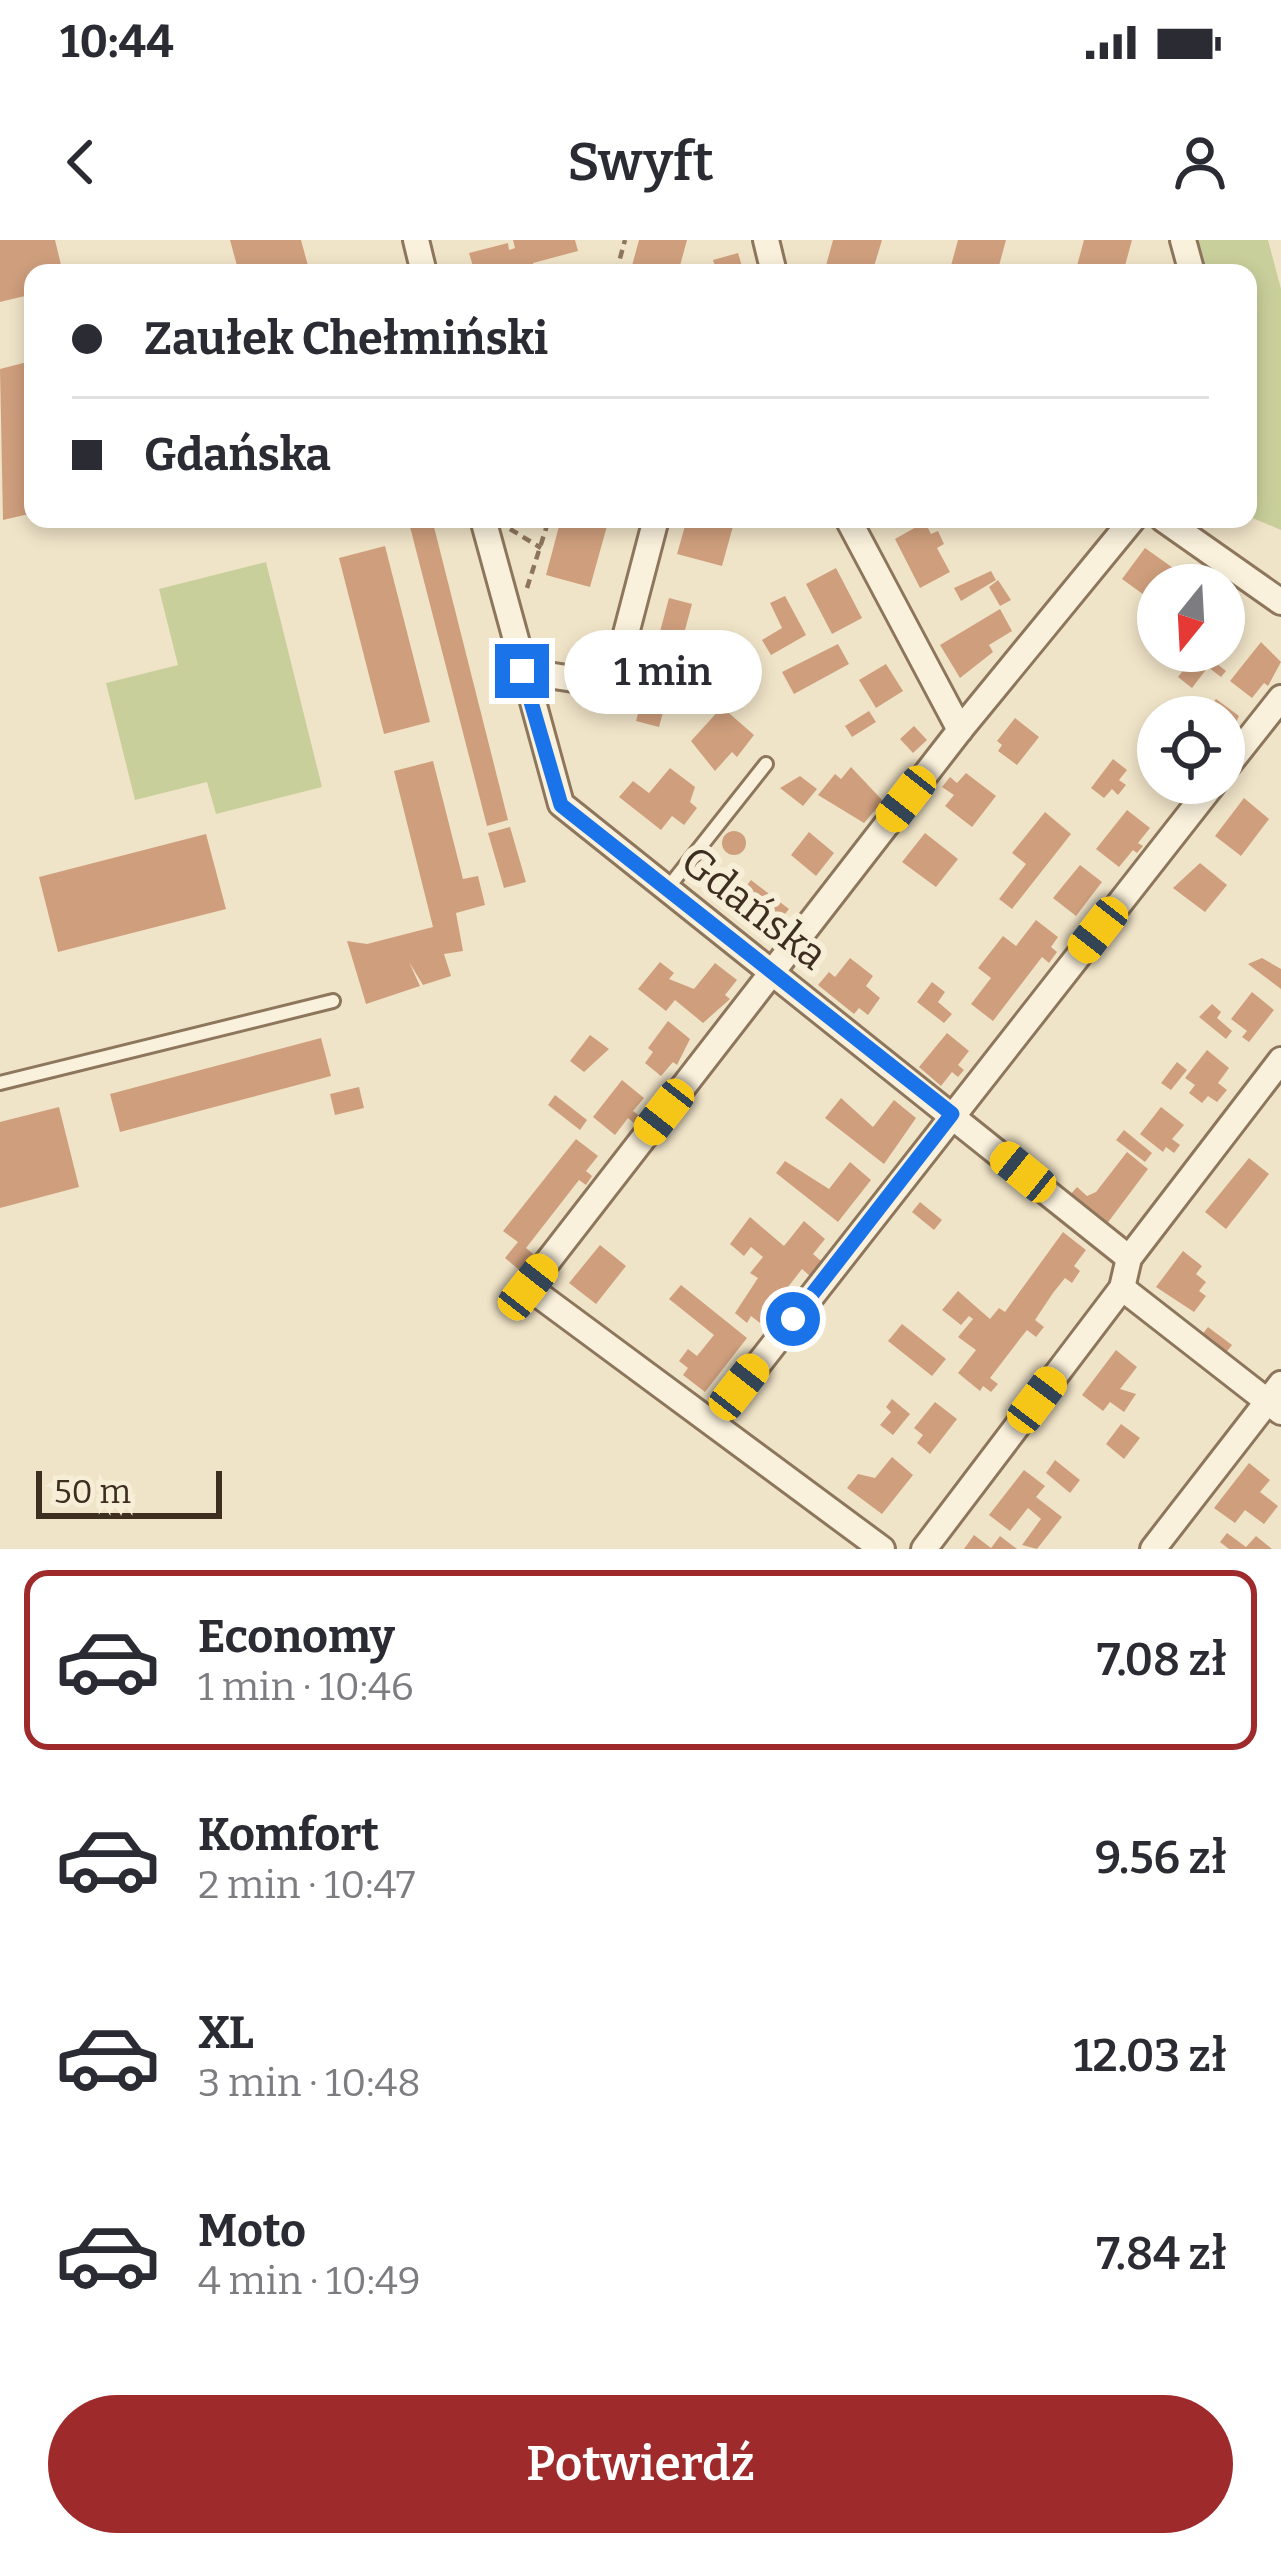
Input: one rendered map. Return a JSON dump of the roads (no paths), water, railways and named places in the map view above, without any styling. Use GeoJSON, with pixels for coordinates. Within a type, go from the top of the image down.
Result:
{"type":"FeatureCollection","features":[{"type":"Feature","properties":{"kind":"street","name":"Gdańska"},"geometry":{"type":"LineString","coordinates":[[485,528],[561,805],[1129,1258]]}},
{"type":"Feature","properties":{"kind":"street"},"geometry":{"type":"LineString","coordinates":[[522,671],[599,683],[616,671],[654,528]]}},
{"type":"Feature","properties":{"kind":"street"},"geometry":{"type":"LineString","coordinates":[[853,528],[960,730]]}},
{"type":"Feature","properties":{"kind":"street"},"geometry":{"type":"LineString","coordinates":[[882,1549],[528,1287],[960,730],[1126,528]]}},
{"type":"Feature","properties":{"kind":"street"},"geometry":{"type":"LineString","coordinates":[[1176,528],[1281,602]]}},
{"type":"Feature","properties":{"kind":"street"},"geometry":{"type":"LineString","coordinates":[[1245,743],[1281,698]]}},
{"type":"Feature","properties":{"kind":"street"},"geometry":{"type":"LineString","coordinates":[[712,1422],[1197,804]]}},
{"type":"Feature","properties":{"kind":"street"},"geometry":{"type":"LineString","coordinates":[[924,1549],[1122,1288],[1129,1258],[1281,1060]]}},
{"type":"Feature","properties":{"kind":"street"},"geometry":{"type":"LineString","coordinates":[[1122,1288],[1276,1400],[1153,1549]]}},
{"type":"Feature","properties":{"kind":"lane"},"geometry":{"type":"LineString","coordinates":[[666,890],[766,764]]}},
{"type":"Feature","properties":{"kind":"lane"},"geometry":{"type":"LineString","coordinates":[[0,1083],[333,1001]]}}]}
